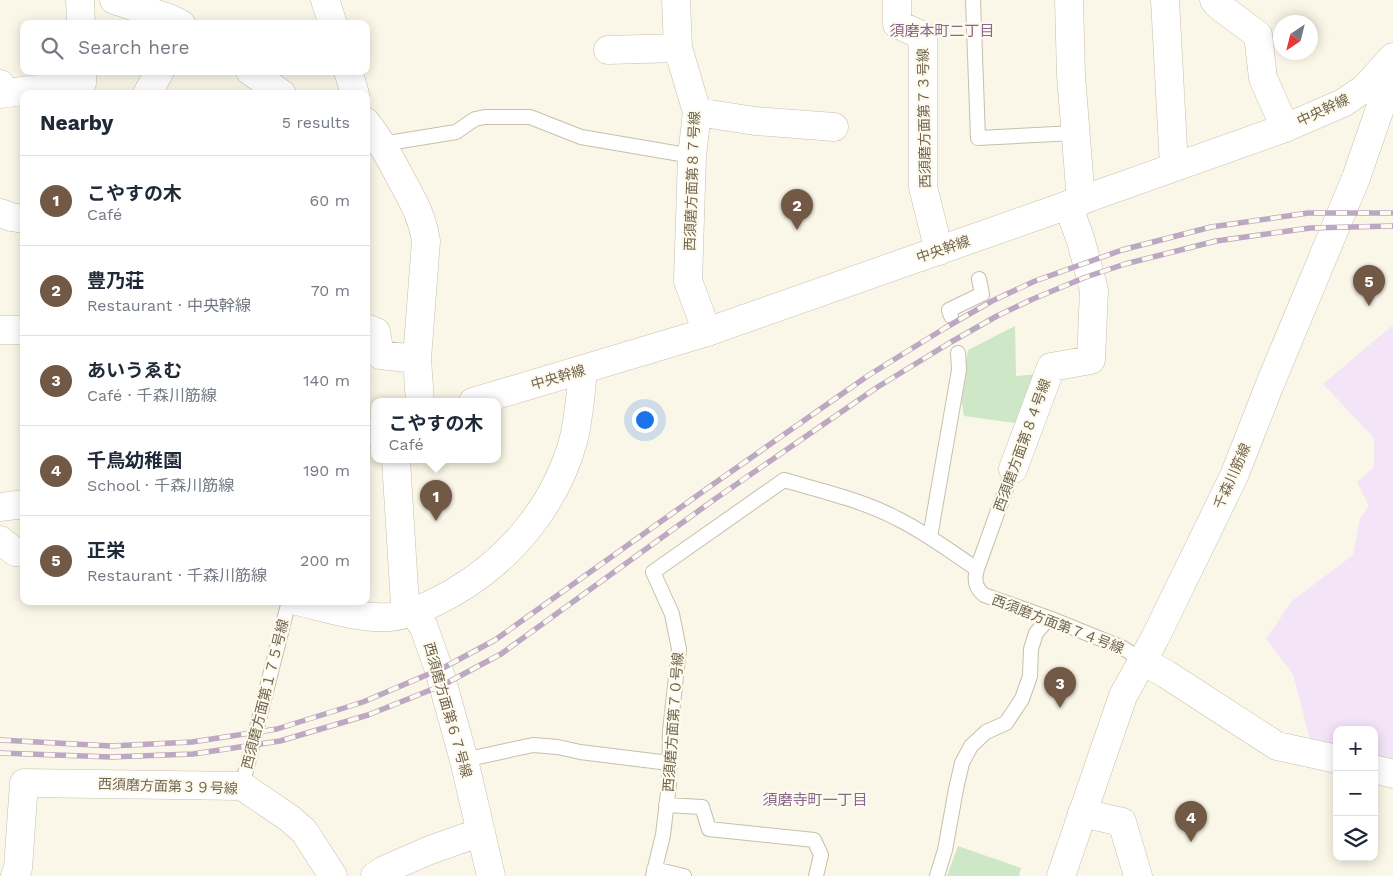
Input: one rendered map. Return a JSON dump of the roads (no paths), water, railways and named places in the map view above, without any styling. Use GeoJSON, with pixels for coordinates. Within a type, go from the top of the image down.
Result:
{"type":"FeatureCollection","features":[{"type":"Feature","properties":{"kind":"street"},"geometry":{"type":"LineString","coordinates":[[80,0],[81,20]]}},
{"type":"Feature","properties":{"kind":"street"},"geometry":{"type":"LineString","coordinates":[[114,0],[173,20]]}},
{"type":"Feature","properties":{"kind":"street"},"geometry":{"type":"LineString","coordinates":[[325,0],[332,20]]}},
{"type":"Feature","properties":{"kind":"street","name":"西須磨方面第８７号線"},"geometry":{"type":"LineString","coordinates":[[676,0],[678,48],[696,112],[692,156],[688,281],[707,332]]}},
{"type":"Feature","properties":{"kind":"street","name":"西須磨方面第７３号線"},"geometry":{"type":"LineString","coordinates":[[897,0],[897,24],[924,36],[923,187],[939,251]]}},
{"type":"Feature","properties":{"kind":"street","name":"西須磨方面第８４号線"},"geometry":{"type":"LineString","coordinates":[[1013,469],[1051,367],[1091,360],[1094,290],[1081,241],[1075,203],[1075,133],[1069,0]]}},
{"type":"Feature","properties":{"kind":"street"},"geometry":{"type":"LineString","coordinates":[[1165,0],[1174,166]]}},
{"type":"Feature","properties":{"kind":"street"},"geometry":{"type":"LineString","coordinates":[[1214,0],[1258,34],[1263,78],[1285,128]]}},
{"type":"Feature","properties":{"kind":"street"},"geometry":{"type":"LineString","coordinates":[[608,50],[678,48]]}},
{"type":"Feature","properties":{"kind":"street","name":"中央幹線"},"geometry":{"type":"LineString","coordinates":[[487,398],[707,332],[1285,128],[1343,103],[1365,88],[1393,57]]}},
{"type":"Feature","properties":{"kind":"street","name":"千森川筋線"},"geometry":{"type":"LineString","coordinates":[[1061,876],[1124,696],[1234,476],[1270,384],[1356,178],[1393,71]]}},
{"type":"Feature","properties":{"kind":"street"},"geometry":{"type":"LineString","coordinates":[[30,90],[82,83],[82,75]]}},
{"type":"Feature","properties":{"kind":"street"},"geometry":{"type":"LineString","coordinates":[[149,90],[158,75]]}},
{"type":"Feature","properties":{"kind":"street"},"geometry":{"type":"LineString","coordinates":[[349,75],[354,90]]}},
{"type":"Feature","properties":{"kind":"street"},"geometry":{"type":"LineString","coordinates":[[253,81],[273,90]]}},
{"type":"Feature","properties":{"kind":"street"},"geometry":{"type":"LineString","coordinates":[[0,84],[0,94],[20,91]]}},
{"type":"Feature","properties":{"kind":"street"},"geometry":{"type":"LineString","coordinates":[[696,112],[755,121],[834,127]]}},
{"type":"Feature","properties":{"kind":"street"},"geometry":{"type":"LineString","coordinates":[[370,128],[382,144],[417,208],[424,226],[426,241],[418,359],[420,398]]}},
{"type":"Feature","properties":{"kind":"street"},"geometry":{"type":"LineString","coordinates":[[0,212],[20,219]]}},
{"type":"Feature","properties":{"kind":"street"},"geometry":{"type":"LineString","coordinates":[[0,330],[20,330]]}},
{"type":"Feature","properties":{"kind":"street"},"geometry":{"type":"LineString","coordinates":[[370,330],[376,332],[380,355],[418,359]]}},
{"type":"Feature","properties":{"kind":"street"},"geometry":{"type":"LineString","coordinates":[[314,605],[358,615],[391,617],[411,612],[439,601],[491,567],[513,546],[533,522],[550,496],[563,468],[573,439],[580,409],[583,370]]}},
{"type":"Feature","properties":{"kind":"street","name":"西須磨方面第６７号線"},"geometry":{"type":"LineString","coordinates":[[396,463],[405,605],[423,624],[439,670],[464,760],[491,876]]}},
{"type":"Feature","properties":{"kind":"street"},"geometry":{"type":"LineString","coordinates":[[0,507],[20,504]]}},
{"type":"Feature","properties":{"kind":"street"},"geometry":{"type":"LineString","coordinates":[[0,540],[15,552],[20,553]]}},
{"type":"Feature","properties":{"kind":"street"},"geometry":{"type":"LineString","coordinates":[[1143,661],[1277,746],[1333,758]]}},
{"type":"Feature","properties":{"kind":"street"},"geometry":{"type":"LineString","coordinates":[[1378,770],[1393,774]]}},
{"type":"Feature","properties":{"kind":"street","name":"西須磨方面第３９号線"},"geometry":{"type":"LineString","coordinates":[[15,876],[18,868],[24,783],[242,786],[289,818],[304,831],[333,876]]}},
{"type":"Feature","properties":{"kind":"street"},"geometry":{"type":"LineString","coordinates":[[1082,813],[1122,822],[1138,876]]}},
{"type":"Feature","properties":{"kind":"street"},"geometry":{"type":"LineString","coordinates":[[376,876],[384,870],[430,850],[480,832]]}},
{"type":"Feature","properties":{"kind":"lane"},"geometry":{"type":"LineString","coordinates":[[973,0],[978,138],[1075,133]]}},
{"type":"Feature","properties":{"kind":"lane"},"geometry":{"type":"LineString","coordinates":[[382,144],[456,132],[475,119],[485,117],[530,118],[582,137],[692,156]]}},
{"type":"Feature","properties":{"kind":"lane"},"geometry":{"type":"LineString","coordinates":[[951,316],[949,310],[982,294],[979,279]]}},
{"type":"Feature","properties":{"kind":"lane"},"geometry":{"type":"LineString","coordinates":[[958,353],[959,370],[930,538],[977,569]]}},
{"type":"Feature","properties":{"kind":"lane","name":"西須磨方面第８４号線"},"geometry":{"type":"LineString","coordinates":[[977,569],[1013,469]]}},
{"type":"Feature","properties":{"kind":"lane","name":"西須磨方面第７０号線"},"geometry":{"type":"LineString","coordinates":[[654,872],[663,835],[669,784],[670,731],[679,649],[672,614],[653,572],[784,480],[861,503],[896,518],[930,538]]}},
{"type":"Feature","properties":{"kind":"lane","name":"西須磨方面第７４号線"},"geometry":{"type":"LineString","coordinates":[[977,569],[976,585],[978,591],[984,595],[1049,618],[1123,648],[1143,661]]}},
{"type":"Feature","properties":{"kind":"lane","name":"西須磨方面第１７５号線"},"geometry":{"type":"LineString","coordinates":[[242,786],[288,605]]}},
{"type":"Feature","properties":{"kind":"lane"},"geometry":{"type":"LineString","coordinates":[[937,876],[946,850],[962,763],[971,746],[986,732],[1006,723],[1022,699],[1030,676],[1031,649],[1036,633],[1049,618]]}},
{"type":"Feature","properties":{"kind":"lane"},"geometry":{"type":"LineString","coordinates":[[464,760],[533,745],[669,763]]}},
{"type":"Feature","properties":{"kind":"lane"},"geometry":{"type":"LineString","coordinates":[[666,804],[702,808],[709,829],[814,840],[821,855],[816,876]]}},
{"type":"Feature","properties":{"kind":"lane"},"geometry":{"type":"LineString","coordinates":[[654,872],[684,876]]}},
{"type":"Feature","properties":{"kind":"railway"},"geometry":{"type":"LineString","coordinates":[[0,740],[111,746],[192,742],[277,729],[363,702],[443,668],[495,640],[869,375],[992,301],[1035,281],[1122,250],[1211,227],[1308,213],[1393,213]]}},
{"type":"Feature","properties":{"kind":"railway"},"geometry":{"type":"LineString","coordinates":[[0,753],[111,757],[193,754],[280,741],[368,715],[443,685],[501,654],[715,499],[876,388],[997,316],[1086,277],[1125,264],[1216,241],[1310,228],[1393,226]]}},
{"type":"Feature","properties":{"kind":"place","name":"豊乃荘"},"geometry":{"type":"Point","coordinates":[797,230]}},
{"type":"Feature","properties":{"kind":"place","name":"正栄"},"geometry":{"type":"Point","coordinates":[1369,306]}},
{"type":"Feature","properties":{"kind":"place","name":"こやすの木"},"geometry":{"type":"Point","coordinates":[436,521]}},
{"type":"Feature","properties":{"kind":"place","name":"あいうゑむ"},"geometry":{"type":"Point","coordinates":[1060,708]}},
{"type":"Feature","properties":{"kind":"place","name":"千鳥幼稚園"},"geometry":{"type":"Point","coordinates":[1191,842]}},
{"type":"Feature","properties":{"kind":"district","name":"須磨本町二丁目"},"geometry":{"type":"Point","coordinates":[942,31]}},
{"type":"Feature","properties":{"kind":"district","name":"須磨寺町一丁目"},"geometry":{"type":"Point","coordinates":[815,800]}}]}
